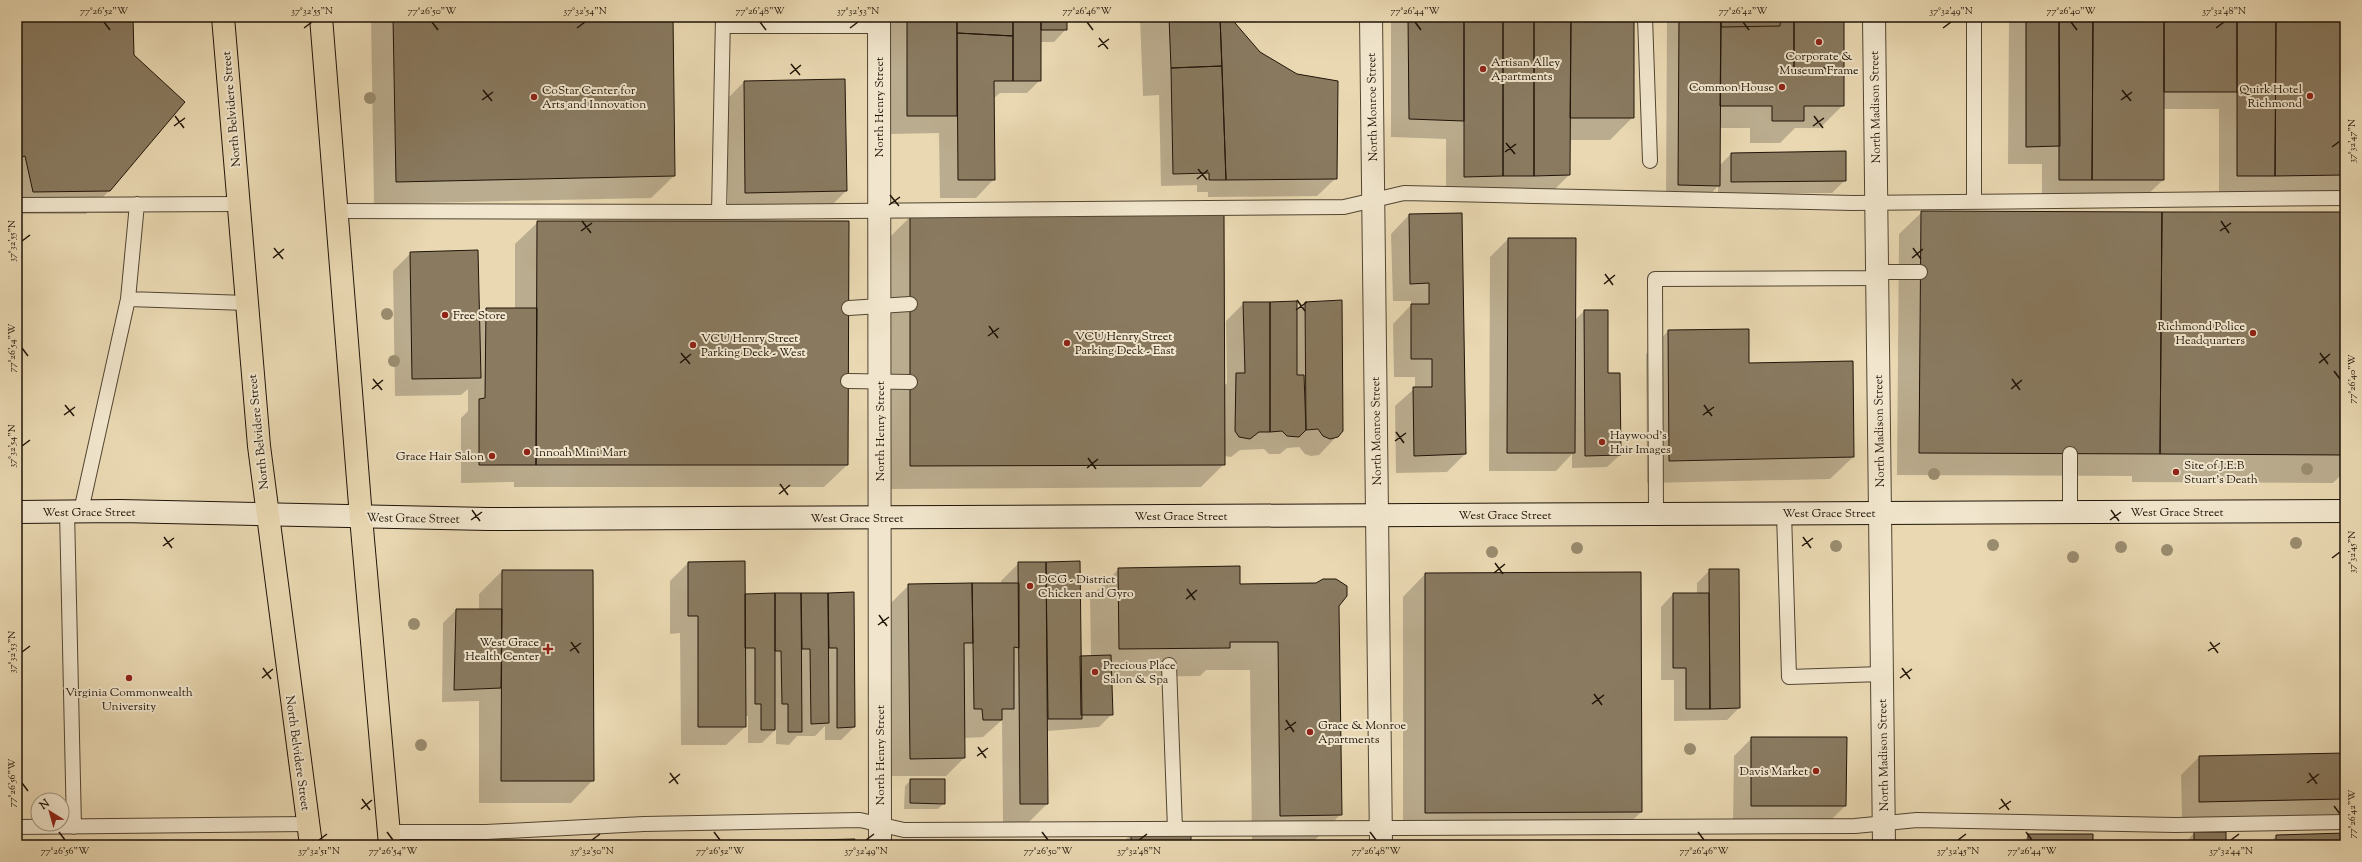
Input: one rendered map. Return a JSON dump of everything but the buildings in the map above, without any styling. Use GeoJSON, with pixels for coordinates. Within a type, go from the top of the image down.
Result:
{"type":"FeatureCollection","features":[{"type":"Feature","properties":{"kind":"main road","name":"North Belvidere Street"},"geometry":{"type":"LineString","coordinates":[[223,17],[240,204],[258,440],[309,834]]}},
{"type":"Feature","properties":{"kind":"main road"},"geometry":{"type":"LineString","coordinates":[[321,17],[361,517],[390,838]]}},
{"type":"Feature","properties":{"kind":"street","name":"North Monroe Street"},"geometry":{"type":"LineString","coordinates":[[1371,17],[1380,837]]}},
{"type":"Feature","properties":{"kind":"street","name":"North Madison Street"},"geometry":{"type":"LineString","coordinates":[[1874,17],[1884,845]]}},
{"type":"Feature","properties":{"kind":"street","name":"North Henry Street"},"geometry":{"type":"LineString","coordinates":[[879,22],[880,835]]}},
{"type":"Feature","properties":{"kind":"street","name":"West Grace Street"},"geometry":{"type":"LineString","coordinates":[[17,512],[74,511],[488,519],[2345,511]]}},
{"type":"Feature","properties":{"kind":"lane"},"geometry":{"type":"LineString","coordinates":[[1646,17],[1650,160]]}},
{"type":"Feature","properties":{"kind":"lane"},"geometry":{"type":"LineString","coordinates":[[1974,17],[1974,202]]}},
{"type":"Feature","properties":{"kind":"lane"},"geometry":{"type":"LineString","coordinates":[[719,212],[723,22],[879,22]]}},
{"type":"Feature","properties":{"kind":"lane"},"geometry":{"type":"LineString","coordinates":[[337,211],[719,212],[1344,207],[1404,193],[1876,203],[2345,198]]}},
{"type":"Feature","properties":{"kind":"lane"},"geometry":{"type":"LineString","coordinates":[[74,826],[74,511],[128,299],[137,204]]}},
{"type":"Feature","properties":{"kind":"lane"},"geometry":{"type":"LineString","coordinates":[[17,205],[240,204]]}},
{"type":"Feature","properties":{"kind":"lane"},"geometry":{"type":"LineString","coordinates":[[1656,515],[1655,279],[1877,275],[1920,272]]}},
{"type":"Feature","properties":{"kind":"lane"},"geometry":{"type":"LineString","coordinates":[[128,299],[247,303]]}},
{"type":"Feature","properties":{"kind":"lane"},"geometry":{"type":"LineString","coordinates":[[848,308],[910,304]]}},
{"type":"Feature","properties":{"kind":"lane"},"geometry":{"type":"LineString","coordinates":[[848,381],[910,382]]}},
{"type":"Feature","properties":{"kind":"lane"},"geometry":{"type":"LineString","coordinates":[[2070,454],[2070,512]]}},
{"type":"Feature","properties":{"kind":"lane"},"geometry":{"type":"LineString","coordinates":[[1784,514],[1789,677],[1882,674]]}},
{"type":"Feature","properties":{"kind":"lane"},"geometry":{"type":"LineString","coordinates":[[1169,665],[1175,829]]}},
{"type":"Feature","properties":{"kind":"lane"},"geometry":{"type":"LineString","coordinates":[[390,838],[644,824],[853,820],[880,835],[904,830],[1175,829],[1380,837],[1855,826],[1917,820],[2175,825],[2345,822]]}},
{"type":"Feature","properties":{"kind":"lane"},"geometry":{"type":"LineString","coordinates":[[17,826],[74,826],[309,834]]}},
{"type":"Feature","properties":{"kind":"place","name":"Corporate & Museum Frame"},"geometry":{"type":"Point","coordinates":[1819,42]}},
{"type":"Feature","properties":{"kind":"place","name":"Artisan Alley Apartments"},"geometry":{"type":"Point","coordinates":[1483,69]}},
{"type":"Feature","properties":{"kind":"place","name":"Common House"},"geometry":{"type":"Point","coordinates":[1782,87]}},
{"type":"Feature","properties":{"kind":"place","name":"Quirk Hotel Richmond"},"geometry":{"type":"Point","coordinates":[2310,96]}},
{"type":"Feature","properties":{"kind":"place","name":"CoStar Center for Arts and Innovation"},"geometry":{"type":"Point","coordinates":[534,97]}},
{"type":"Feature","properties":{"kind":"place","name":"Free Store"},"geometry":{"type":"Point","coordinates":[445,315]}},
{"type":"Feature","properties":{"kind":"place","name":"Richmond Police Headquarters"},"geometry":{"type":"Point","coordinates":[2253,333]}},
{"type":"Feature","properties":{"kind":"place","name":"VCU Henry Street Parking Deck - East"},"geometry":{"type":"Point","coordinates":[1067,343]}},
{"type":"Feature","properties":{"kind":"place","name":"VCU Henry Street Parking Deck - West"},"geometry":{"type":"Point","coordinates":[693,345]}},
{"type":"Feature","properties":{"kind":"place","name":"Haywood's Hair Images"},"geometry":{"type":"Point","coordinates":[1602,442]}},
{"type":"Feature","properties":{"kind":"place","name":"Innoah Mini Mart"},"geometry":{"type":"Point","coordinates":[527,452]}},
{"type":"Feature","properties":{"kind":"place","name":"Grace Hair Salon"},"geometry":{"type":"Point","coordinates":[492,456]}},
{"type":"Feature","properties":{"kind":"place","name":"Site of J.E.B Stuart's Death"},"geometry":{"type":"Point","coordinates":[2176,472]}},
{"type":"Feature","properties":{"kind":"place","name":"DCG - District Chicken and Gyro"},"geometry":{"type":"Point","coordinates":[1030,586]}},
{"type":"Feature","properties":{"kind":"place","name":"West Grace Health Center"},"geometry":{"type":"Point","coordinates":[548,649]}},
{"type":"Feature","properties":{"kind":"place","name":"Precious Place Salon & Spa"},"geometry":{"type":"Point","coordinates":[1095,672]}},
{"type":"Feature","properties":{"kind":"place","name":"Virginia Commonwealth University"},"geometry":{"type":"Point","coordinates":[129,678]}},
{"type":"Feature","properties":{"kind":"place","name":"Grace & Monroe Apartments"},"geometry":{"type":"Point","coordinates":[1310,732]}},
{"type":"Feature","properties":{"kind":"place","name":"Davis Market"},"geometry":{"type":"Point","coordinates":[1816,771]}}]}
